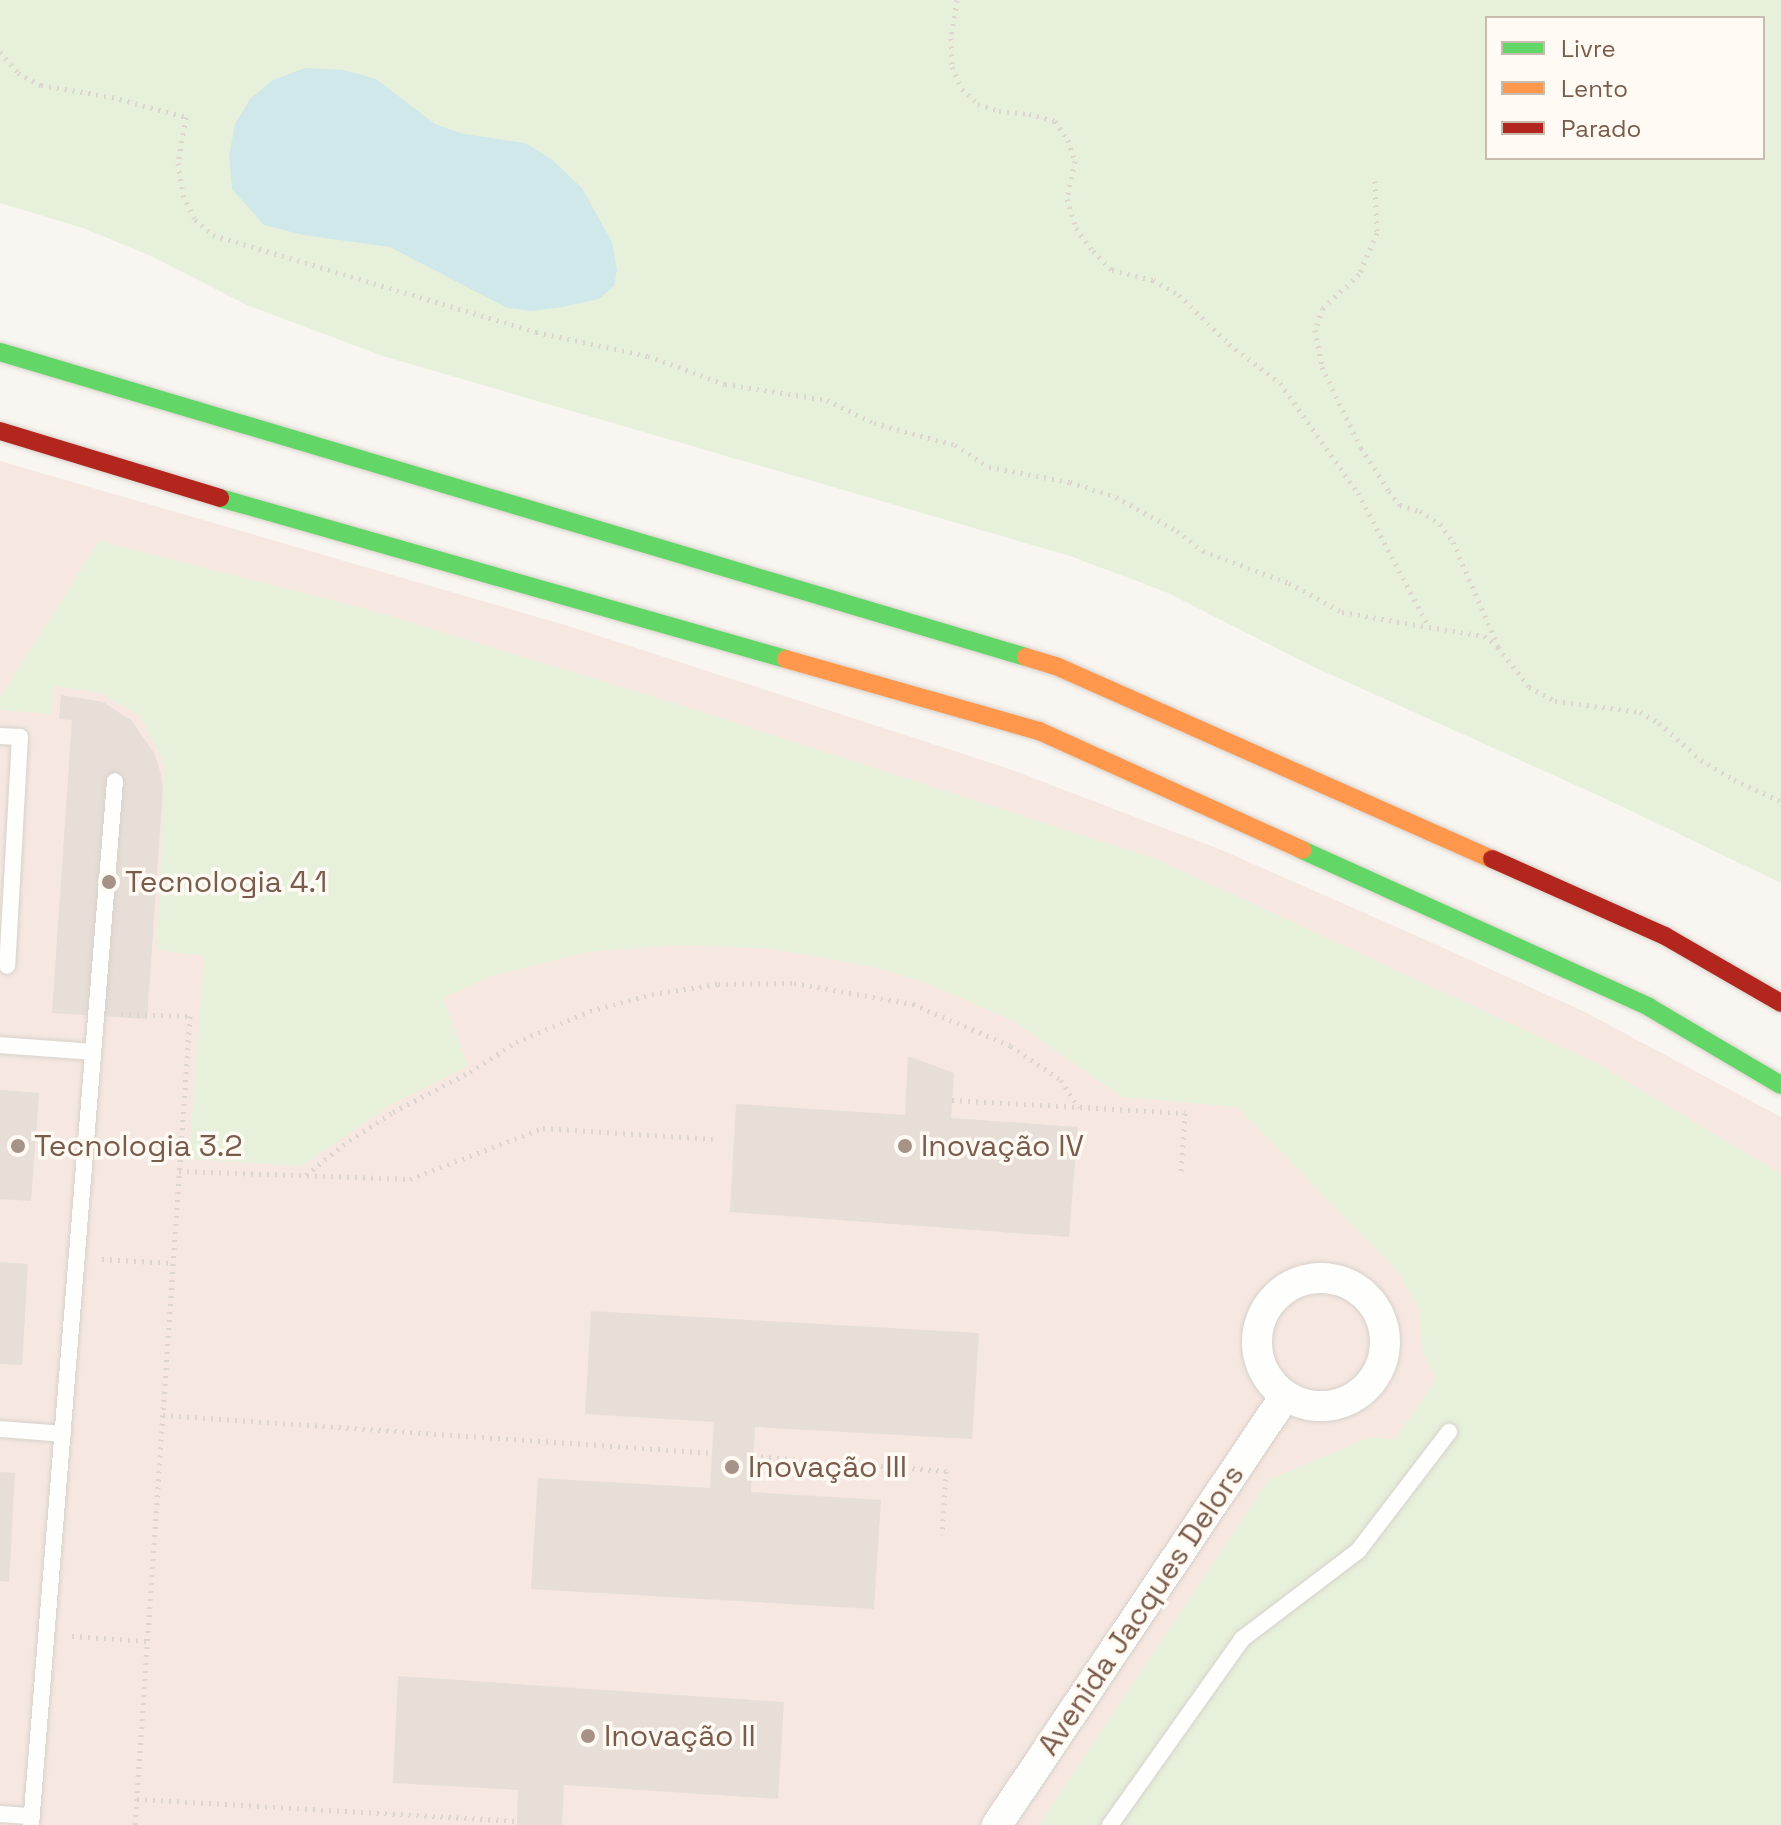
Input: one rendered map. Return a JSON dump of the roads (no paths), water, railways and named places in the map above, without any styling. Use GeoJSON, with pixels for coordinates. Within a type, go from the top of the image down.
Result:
{"type":"FeatureCollection","features":[{"type":"Feature","properties":{"kind":"main road"},"geometry":{"type":"LineString","coordinates":[[0,352],[1056,666],[1665,936],[1781,1003]]}},
{"type":"Feature","properties":{"kind":"main road"},"geometry":{"type":"LineString","coordinates":[[0,431],[279,516],[1039,731],[1649,1007],[1781,1085]]}},
{"type":"Feature","properties":{"kind":"street"},"geometry":{"type":"LineString","coordinates":[[1325,1277],[1358,1288],[1375,1307],[1386,1330],[1383,1365],[1374,1379],[1360,1394],[1343,1403],[1323,1407],[1285,1396],[1271,1383],[1257,1349],[1263,1313],[1289,1286],[1307,1279],[1325,1277]]}},
{"type":"Feature","properties":{"kind":"street","name":"Avenida Jacques Delors"},"geometry":{"type":"LineString","coordinates":[[997,1825],[1285,1396]]}},
{"type":"Feature","properties":{"kind":"lane"},"geometry":{"type":"LineString","coordinates":[[0,736],[20,737],[7,966]]}},
{"type":"Feature","properties":{"kind":"lane"},"geometry":{"type":"LineString","coordinates":[[0,1814],[32,1820],[115,781]]}},
{"type":"Feature","properties":{"kind":"lane"},"geometry":{"type":"LineString","coordinates":[[0,1045],[93,1052]]}},
{"type":"Feature","properties":{"kind":"lane"},"geometry":{"type":"LineString","coordinates":[[0,1429],[63,1434]]}},
{"type":"Feature","properties":{"kind":"lane"},"geometry":{"type":"LineString","coordinates":[[1110,1825],[1242,1639],[1358,1551],[1449,1432]]}},
{"type":"Feature","properties":{"kind":"water"},"geometry":{"type":"Polygon","coordinates":[[[305,68],[344,70],[376,79],[435,124],[464,134],[525,143],[550,158],[582,188],[612,242],[617,270],[614,286],[599,299],[562,307],[533,311],[507,308],[390,247],[303,235],[264,225],[232,189],[229,156],[235,124],[250,99],[273,80],[305,68]]]}},
{"type":"Feature","properties":{"kind":"place","name":"Tecnologia 4.1"},"geometry":{"type":"Point","coordinates":[109,882]}},
{"type":"Feature","properties":{"kind":"place","name":"Tecnologia 3.2"},"geometry":{"type":"Point","coordinates":[18,1146]}},
{"type":"Feature","properties":{"kind":"place","name":"Inovação IV"},"geometry":{"type":"Point","coordinates":[905,1146]}},
{"type":"Feature","properties":{"kind":"place","name":"Inovação III"},"geometry":{"type":"Point","coordinates":[732,1467]}},
{"type":"Feature","properties":{"kind":"place","name":"Inovação II"},"geometry":{"type":"Point","coordinates":[588,1736]}}]}
